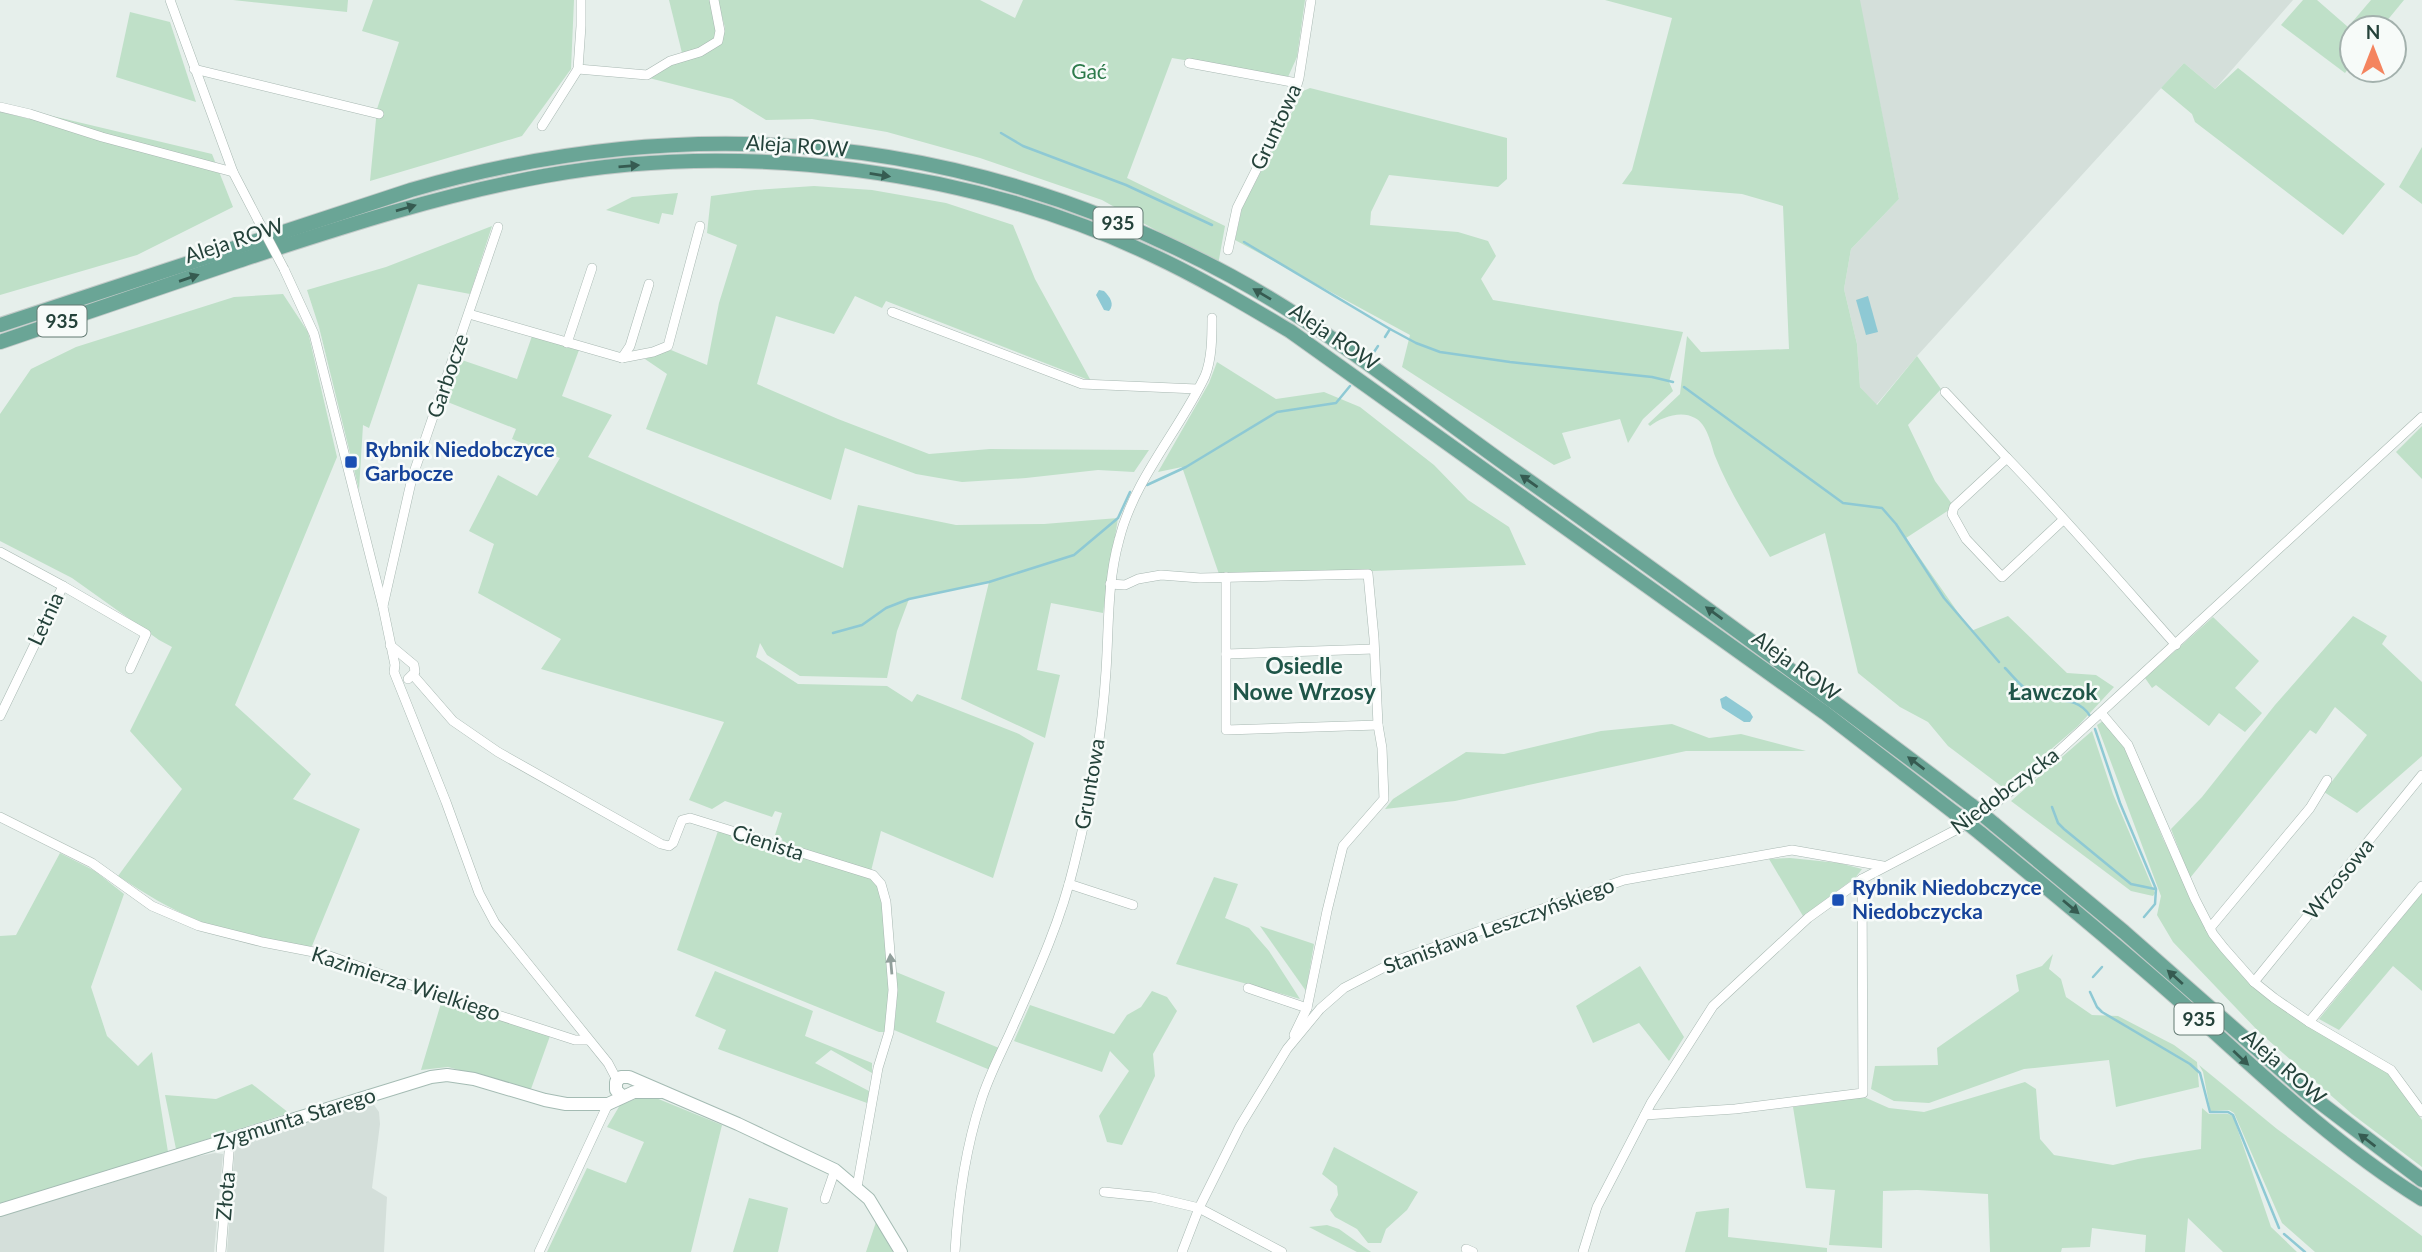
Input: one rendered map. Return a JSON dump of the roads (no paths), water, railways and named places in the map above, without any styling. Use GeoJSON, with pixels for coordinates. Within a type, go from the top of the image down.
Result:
{"type":"FeatureCollection","features":[{"type":"Feature","properties":{"kind":"main road","name":"Aleja ROW"},"geometry":{"type":"LineString","coordinates":[[0,325],[411,190],[471,173],[577,153],[650,146],[796,145],[877,155],[972,174],[1023,188],[1106,217],[1230,275],[1301,318],[1658,572],[1971,805],[2133,940],[2306,1092],[2422,1180]]}},
{"type":"Feature","properties":{"kind":"main road","name":"Aleja ROW"},"geometry":{"type":"LineString","coordinates":[[0,342],[373,217],[482,188],[548,175],[690,162],[780,163],[837,168],[911,180],[979,194],[1045,213],[1153,255],[1237,299],[1290,331],[1825,713],[1980,832],[2141,967],[2285,1097],[2348,1149],[2422,1199]]}},
{"type":"Feature","properties":{"kind":"street"},"geometry":{"type":"LineString","coordinates":[[170,0],[233,172],[284,269],[314,334],[383,607],[395,665],[394,672],[485,907],[625,1085]]}},
{"type":"Feature","properties":{"kind":"street"},"geometry":{"type":"LineString","coordinates":[[542,126],[578,69],[582,26],[581,0]]}},
{"type":"Feature","properties":{"kind":"street"},"geometry":{"type":"LineString","coordinates":[[578,69],[647,75],[670,61],[700,52],[718,41],[720,32],[714,0]]}},
{"type":"Feature","properties":{"kind":"street","name":"Gruntowa"},"geometry":{"type":"LineString","coordinates":[[1228,250],[1237,208],[1289,105],[1297,83],[1311,0]]}},
{"type":"Feature","properties":{"kind":"street"},"geometry":{"type":"LineString","coordinates":[[1189,63],[1297,83]]}},
{"type":"Feature","properties":{"kind":"street"},"geometry":{"type":"LineString","coordinates":[[194,69],[379,114]]}},
{"type":"Feature","properties":{"kind":"street"},"geometry":{"type":"LineString","coordinates":[[0,107],[233,172]]}},
{"type":"Feature","properties":{"kind":"street"},"geometry":{"type":"LineString","coordinates":[[469,314],[622,358],[653,352],[667,346],[700,226]]}},
{"type":"Feature","properties":{"kind":"street","name":"Garbocze"},"geometry":{"type":"LineString","coordinates":[[383,607],[412,478],[498,227]]}},
{"type":"Feature","properties":{"kind":"street"},"geometry":{"type":"LineString","coordinates":[[567,343],[592,268]]}},
{"type":"Feature","properties":{"kind":"street"},"geometry":{"type":"LineString","coordinates":[[622,358],[630,346],[649,284]]}},
{"type":"Feature","properties":{"kind":"street"},"geometry":{"type":"LineString","coordinates":[[892,312],[1082,384],[1197,389]]}},
{"type":"Feature","properties":{"kind":"street","name":"Gruntowa"},"geometry":{"type":"LineString","coordinates":[[955,1252],[965,1161],[981,1099],[1045,955],[1069,884],[1095,767],[1106,673],[1110,584],[1119,538],[1132,505],[1206,374],[1212,341],[1212,318]]}},
{"type":"Feature","properties":{"kind":"street"},"geometry":{"type":"LineString","coordinates":[[1945,392],[2176,645]]}},
{"type":"Feature","properties":{"kind":"street","name":"Niedobczycka"},"geometry":{"type":"LineString","coordinates":[[1583,1252],[1597,1207],[1644,1115],[1713,1006],[1808,918],[1883,866],[1976,819],[2048,761],[2422,417]]}},
{"type":"Feature","properties":{"kind":"street"},"geometry":{"type":"LineString","coordinates":[[2007,458],[1952,510],[1955,522],[1970,544],[2002,577],[2063,520]]}},
{"type":"Feature","properties":{"kind":"street","name":"Letnia"},"geometry":{"type":"LineString","coordinates":[[0,552],[63,586],[0,716]]}},
{"type":"Feature","properties":{"kind":"street"},"geometry":{"type":"LineString","coordinates":[[1110,584],[1125,585],[1149,576],[1161,575],[1200,578],[1368,573],[1384,799],[1343,846],[1326,911],[1307,1008],[1287,1049]]}},
{"type":"Feature","properties":{"kind":"street"},"geometry":{"type":"LineString","coordinates":[[1226,577],[1226,730],[1378,725]]}},
{"type":"Feature","properties":{"kind":"street"},"geometry":{"type":"LineString","coordinates":[[63,586],[146,634],[130,669]]}},
{"type":"Feature","properties":{"kind":"street"},"geometry":{"type":"LineString","coordinates":[[390,645],[414,665],[410,708]]}},
{"type":"Feature","properties":{"kind":"street"},"geometry":{"type":"LineString","coordinates":[[1226,654],[1374,649]]}},
{"type":"Feature","properties":{"kind":"street"},"geometry":{"type":"LineString","coordinates":[[395,665],[406,659]]}},
{"type":"Feature","properties":{"kind":"street"},"geometry":{"type":"LineString","coordinates":[[398,678],[411,677]]}},
{"type":"Feature","properties":{"kind":"street","name":"Cienista"},"geometry":{"type":"LineString","coordinates":[[411,677],[453,721],[498,752],[661,844],[668,846],[673,843],[682,820],[690,818],[873,875],[881,884],[886,902],[893,990],[889,1032],[878,1068],[857,1187]]}},
{"type":"Feature","properties":{"kind":"street"},"geometry":{"type":"LineString","coordinates":[[2101,713],[2124,738],[2133,754],[2152,803],[2210,928],[2224,948],[2254,982],[2309,1022],[2391,1070],[2422,1112]]}},
{"type":"Feature","properties":{"kind":"street","name":"Wrzosowa"},"geometry":{"type":"LineString","coordinates":[[2254,982],[2422,775]]}},
{"type":"Feature","properties":{"kind":"street"},"geometry":{"type":"LineString","coordinates":[[2210,928],[2310,808],[2327,780]]}},
{"type":"Feature","properties":{"kind":"street","name":"Kazimierza Wielkiego"},"geometry":{"type":"LineString","coordinates":[[0,817],[92,863],[152,906],[199,926],[324,954],[458,1002],[582,1041],[588,1040]]}},
{"type":"Feature","properties":{"kind":"street","name":"Stanisława Leszczyńskiego"},"geometry":{"type":"LineString","coordinates":[[1181,1252],[1199,1208],[1240,1126],[1287,1049],[1320,1009],[1344,988],[1398,960],[1624,880],[1792,850],[1883,866]]}},
{"type":"Feature","properties":{"kind":"street"},"geometry":{"type":"LineString","coordinates":[[1644,1115],[1735,1109],[1863,1093],[1862,879]]}},
{"type":"Feature","properties":{"kind":"street"},"geometry":{"type":"LineString","coordinates":[[1069,884],[1133,905]]}},
{"type":"Feature","properties":{"kind":"street"},"geometry":{"type":"LineString","coordinates":[[2309,1022],[2422,886]]}},
{"type":"Feature","properties":{"kind":"street"},"geometry":{"type":"LineString","coordinates":[[1248,988],[1307,1008]]}},
{"type":"Feature","properties":{"kind":"street","name":"Zygmunta Starego"},"geometry":{"type":"LineString","coordinates":[[0,1210],[413,1082],[440,1076],[480,1080],[552,1102],[608,1104]]}},
{"type":"Feature","properties":{"kind":"street"},"geometry":{"type":"LineString","coordinates":[[539,1252],[608,1104],[625,1085]]}},
{"type":"Feature","properties":{"kind":"street"},"geometry":{"type":"LineString","coordinates":[[593,1102],[625,1085],[661,1092],[721,1116],[835,1170],[857,1187],[879,1212],[901,1252]]}},
{"type":"Feature","properties":{"kind":"street","name":"Złota"},"geometry":{"type":"LineString","coordinates":[[221,1252],[230,1140]]}},
{"type":"Feature","properties":{"kind":"street"},"geometry":{"type":"LineString","coordinates":[[825,1199],[835,1170]]}},
{"type":"Feature","properties":{"kind":"street"},"geometry":{"type":"LineString","coordinates":[[1104,1192],[1153,1197],[1199,1208],[1282,1252]]}},
{"type":"Feature","properties":{"kind":"water"},"geometry":{"type":"Polygon","coordinates":[[[1099,290],[1104,291],[1111,301],[1109,311],[1104,310],[1096,295],[1099,290]]]}},
{"type":"Feature","properties":{"kind":"water"},"geometry":{"type":"Polygon","coordinates":[[[1868,296],[1878,332],[1866,335],[1856,300],[1868,296]]]}},
{"type":"Feature","properties":{"kind":"water"},"geometry":{"type":"Polygon","coordinates":[[[1726,696],[1750,712],[1753,717],[1750,722],[1744,722],[1722,708],[1720,699],[1726,696]]]}},
{"type":"Feature","properties":{"kind":"waterway"},"geometry":{"type":"LineString","coordinates":[[1001,133],[1023,146],[1126,185],[1212,225]]}},
{"type":"Feature","properties":{"kind":"waterway"},"geometry":{"type":"LineString","coordinates":[[1244,242],[1390,329],[1440,352],[1652,377],[1673,382]]}},
{"type":"Feature","properties":{"kind":"waterway"},"geometry":{"type":"LineString","coordinates":[[1385,337],[1390,329]]}},
{"type":"Feature","properties":{"kind":"waterway"},"geometry":{"type":"LineString","coordinates":[[1374,352],[1378,346]]}},
{"type":"Feature","properties":{"kind":"waterway"},"geometry":{"type":"LineString","coordinates":[[1147,485],[1186,467],[1277,412],[1336,403],[1350,386]]}},
{"type":"Feature","properties":{"kind":"waterway"},"geometry":{"type":"LineString","coordinates":[[1684,387],[1843,503],[1882,508],[1896,524],[1944,598],[1999,662]]}},
{"type":"Feature","properties":{"kind":"waterway"},"geometry":{"type":"LineString","coordinates":[[833,633],[862,625],[886,608],[909,599],[989,582],[1074,555],[1118,518],[1130,492]]}},
{"type":"Feature","properties":{"kind":"waterway"},"geometry":{"type":"LineString","coordinates":[[2005,668],[2031,693],[2072,702],[2085,709],[2090,716]]}},
{"type":"Feature","properties":{"kind":"waterway"},"geometry":{"type":"LineString","coordinates":[[2095,729],[2120,803],[2156,889],[2155,904],[2144,917]]}},
{"type":"Feature","properties":{"kind":"waterway"},"geometry":{"type":"LineString","coordinates":[[2052,807],[2058,823],[2064,829],[2131,884],[2155,889]]}},
{"type":"Feature","properties":{"kind":"waterway"},"geometry":{"type":"LineString","coordinates":[[2093,977],[2102,967]]}},
{"type":"Feature","properties":{"kind":"waterway"},"geometry":{"type":"LineString","coordinates":[[2090,992],[2102,1012],[2190,1064],[2200,1073],[2210,1112],[2228,1112],[2233,1115],[2279,1228]]}},
{"type":"Feature","properties":{"kind":"waterway"},"geometry":{"type":"LineString","coordinates":[[2284,1234],[2305,1252]]}},
{"type":"Feature","properties":{"kind":"place","name":"Rybnik Niedobczyce Garbocze"},"geometry":{"type":"Point","coordinates":[351,462]}},
{"type":"Feature","properties":{"kind":"place","name":"Rybnik Niedobczyce Niedobczycka"},"geometry":{"type":"Point","coordinates":[1838,900]}},
{"type":"Feature","properties":{"kind":"district","name":"Osiedle Nowe Wrzosy"},"geometry":{"type":"Point","coordinates":[1304,679]}},
{"type":"Feature","properties":{"kind":"district","name":"Ławczok"},"geometry":{"type":"Point","coordinates":[2053,692]}},
{"type":"Feature","properties":{"kind":"park label","name":"Gać"},"geometry":{"type":"Point","coordinates":[1089,72]}}]}
